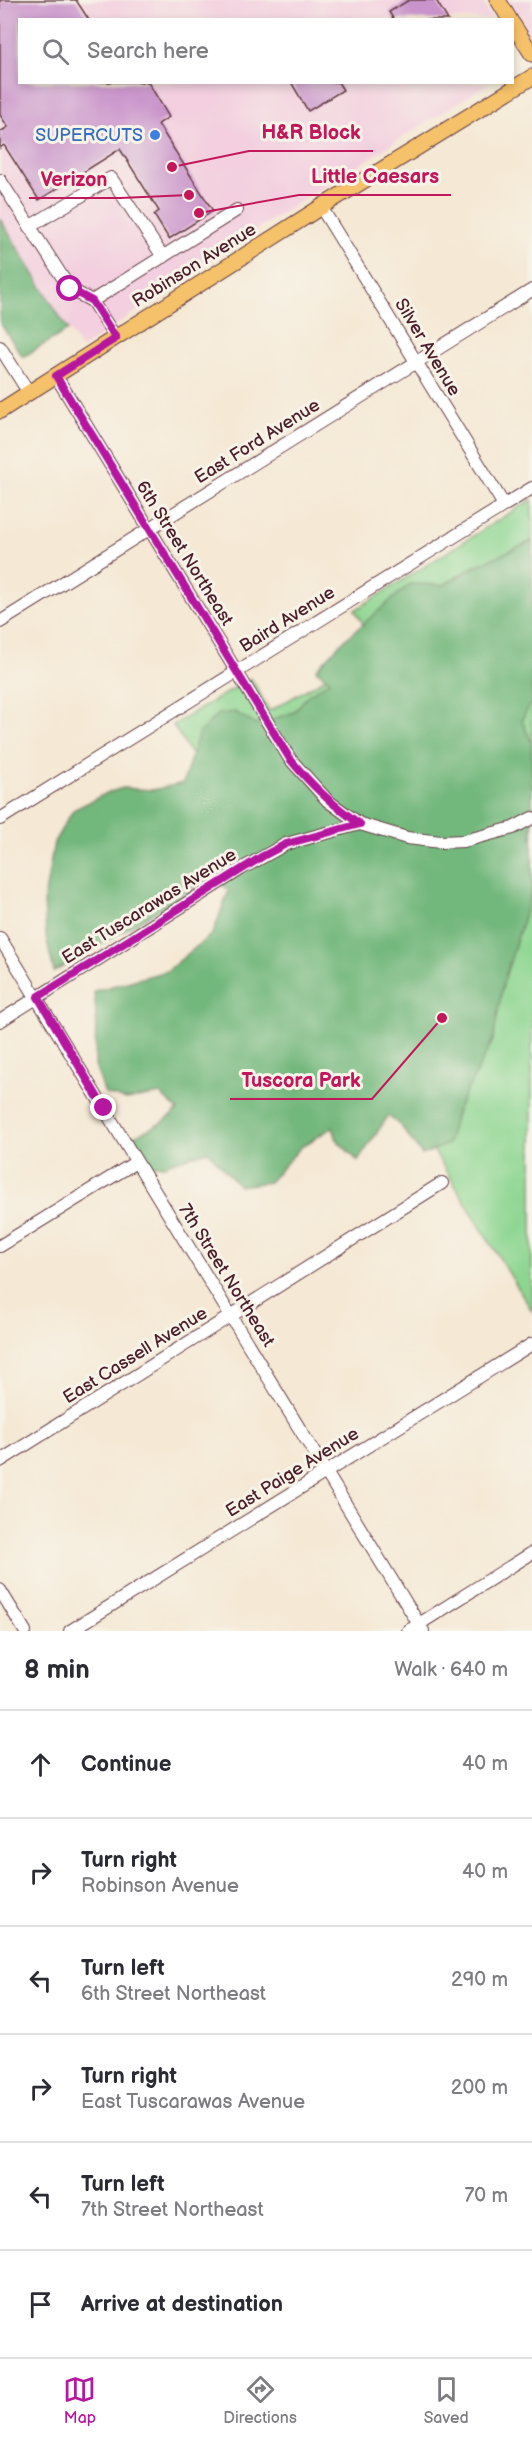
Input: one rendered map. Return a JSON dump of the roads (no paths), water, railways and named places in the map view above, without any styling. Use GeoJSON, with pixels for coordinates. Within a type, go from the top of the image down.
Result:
{"type":"FeatureCollection","features":[{"type":"Feature","properties":{"kind":"main road"},"geometry":{"type":"LineString","coordinates":[[498,0],[510,18]]}},
{"type":"Feature","properties":{"kind":"main road"},"geometry":{"type":"LineString","coordinates":[[514,24],[532,54]]}},
{"type":"Feature","properties":{"kind":"main road","name":"Robinson Avenue"},"geometry":{"type":"LineString","coordinates":[[0,411],[321,207],[532,77]]}},
{"type":"Feature","properties":{"kind":"street"},"geometry":{"type":"LineString","coordinates":[[29,227],[111,178],[163,257]]}},
{"type":"Feature","properties":{"kind":"street"},"geometry":{"type":"LineString","coordinates":[[0,180],[70,289],[92,301],[116,338]]}},
{"type":"Feature","properties":{"kind":"street","name":"Silver Avenue"},"geometry":{"type":"LineString","coordinates":[[321,207],[504,505]]}},
{"type":"Feature","properties":{"kind":"street"},"geometry":{"type":"LineString","coordinates":[[92,301],[237,210]]}},
{"type":"Feature","properties":{"kind":"street","name":"East Ford Avenue"},"geometry":{"type":"LineString","coordinates":[[0,622],[532,290]]}},
{"type":"Feature","properties":{"kind":"street"},"geometry":{"type":"LineString","coordinates":[[0,347],[29,393]]}},
{"type":"Feature","properties":{"kind":"street","name":"6th Street Northeast"},"geometry":{"type":"LineString","coordinates":[[56,376],[290,759],[312,786],[328,801],[360,824]]}},
{"type":"Feature","properties":{"kind":"street","name":"Baird Avenue"},"geometry":{"type":"LineString","coordinates":[[0,819],[532,488]]}},
{"type":"Feature","properties":{"kind":"street"},"geometry":{"type":"LineString","coordinates":[[360,824],[406,838],[441,842],[464,841],[513,828],[532,818]]}},
{"type":"Feature","properties":{"kind":"street","name":"East Tuscarawas Avenue"},"geometry":{"type":"LineString","coordinates":[[0,1021],[263,856],[286,844],[360,824]]}},
{"type":"Feature","properties":{"kind":"street","name":"7th Street Northeast"},"geometry":{"type":"LineString","coordinates":[[0,938],[327,1472],[417,1629]]}},
{"type":"Feature","properties":{"kind":"street"},"geometry":{"type":"LineString","coordinates":[[0,1246],[136,1162]]}},
{"type":"Feature","properties":{"kind":"street","name":"East Cassell Avenue"},"geometry":{"type":"LineString","coordinates":[[0,1461],[232,1316],[418,1193],[442,1183]]}},
{"type":"Feature","properties":{"kind":"street","name":"East Paige Avenue"},"geometry":{"type":"LineString","coordinates":[[70,1631],[532,1344]]}},
{"type":"Feature","properties":{"kind":"street"},"geometry":{"type":"LineString","coordinates":[[417,1629],[532,1553]]}},
{"type":"Feature","properties":{"kind":"street"},"geometry":{"type":"LineString","coordinates":[[0,1590],[25,1631]]}},
{"type":"Feature","properties":{"kind":"place","name":"SUPERCUTS"},"geometry":{"type":"Point","coordinates":[155,135]}},
{"type":"Feature","properties":{"kind":"place","name":"H&R Block"},"geometry":{"type":"Point","coordinates":[172,167]}},
{"type":"Feature","properties":{"kind":"place","name":"Verizon"},"geometry":{"type":"Point","coordinates":[189,195]}},
{"type":"Feature","properties":{"kind":"place","name":"Little Caesars"},"geometry":{"type":"Point","coordinates":[199,213]}},
{"type":"Feature","properties":{"kind":"place","name":"Tuscora Park"},"geometry":{"type":"Point","coordinates":[442,1018]}}]}
